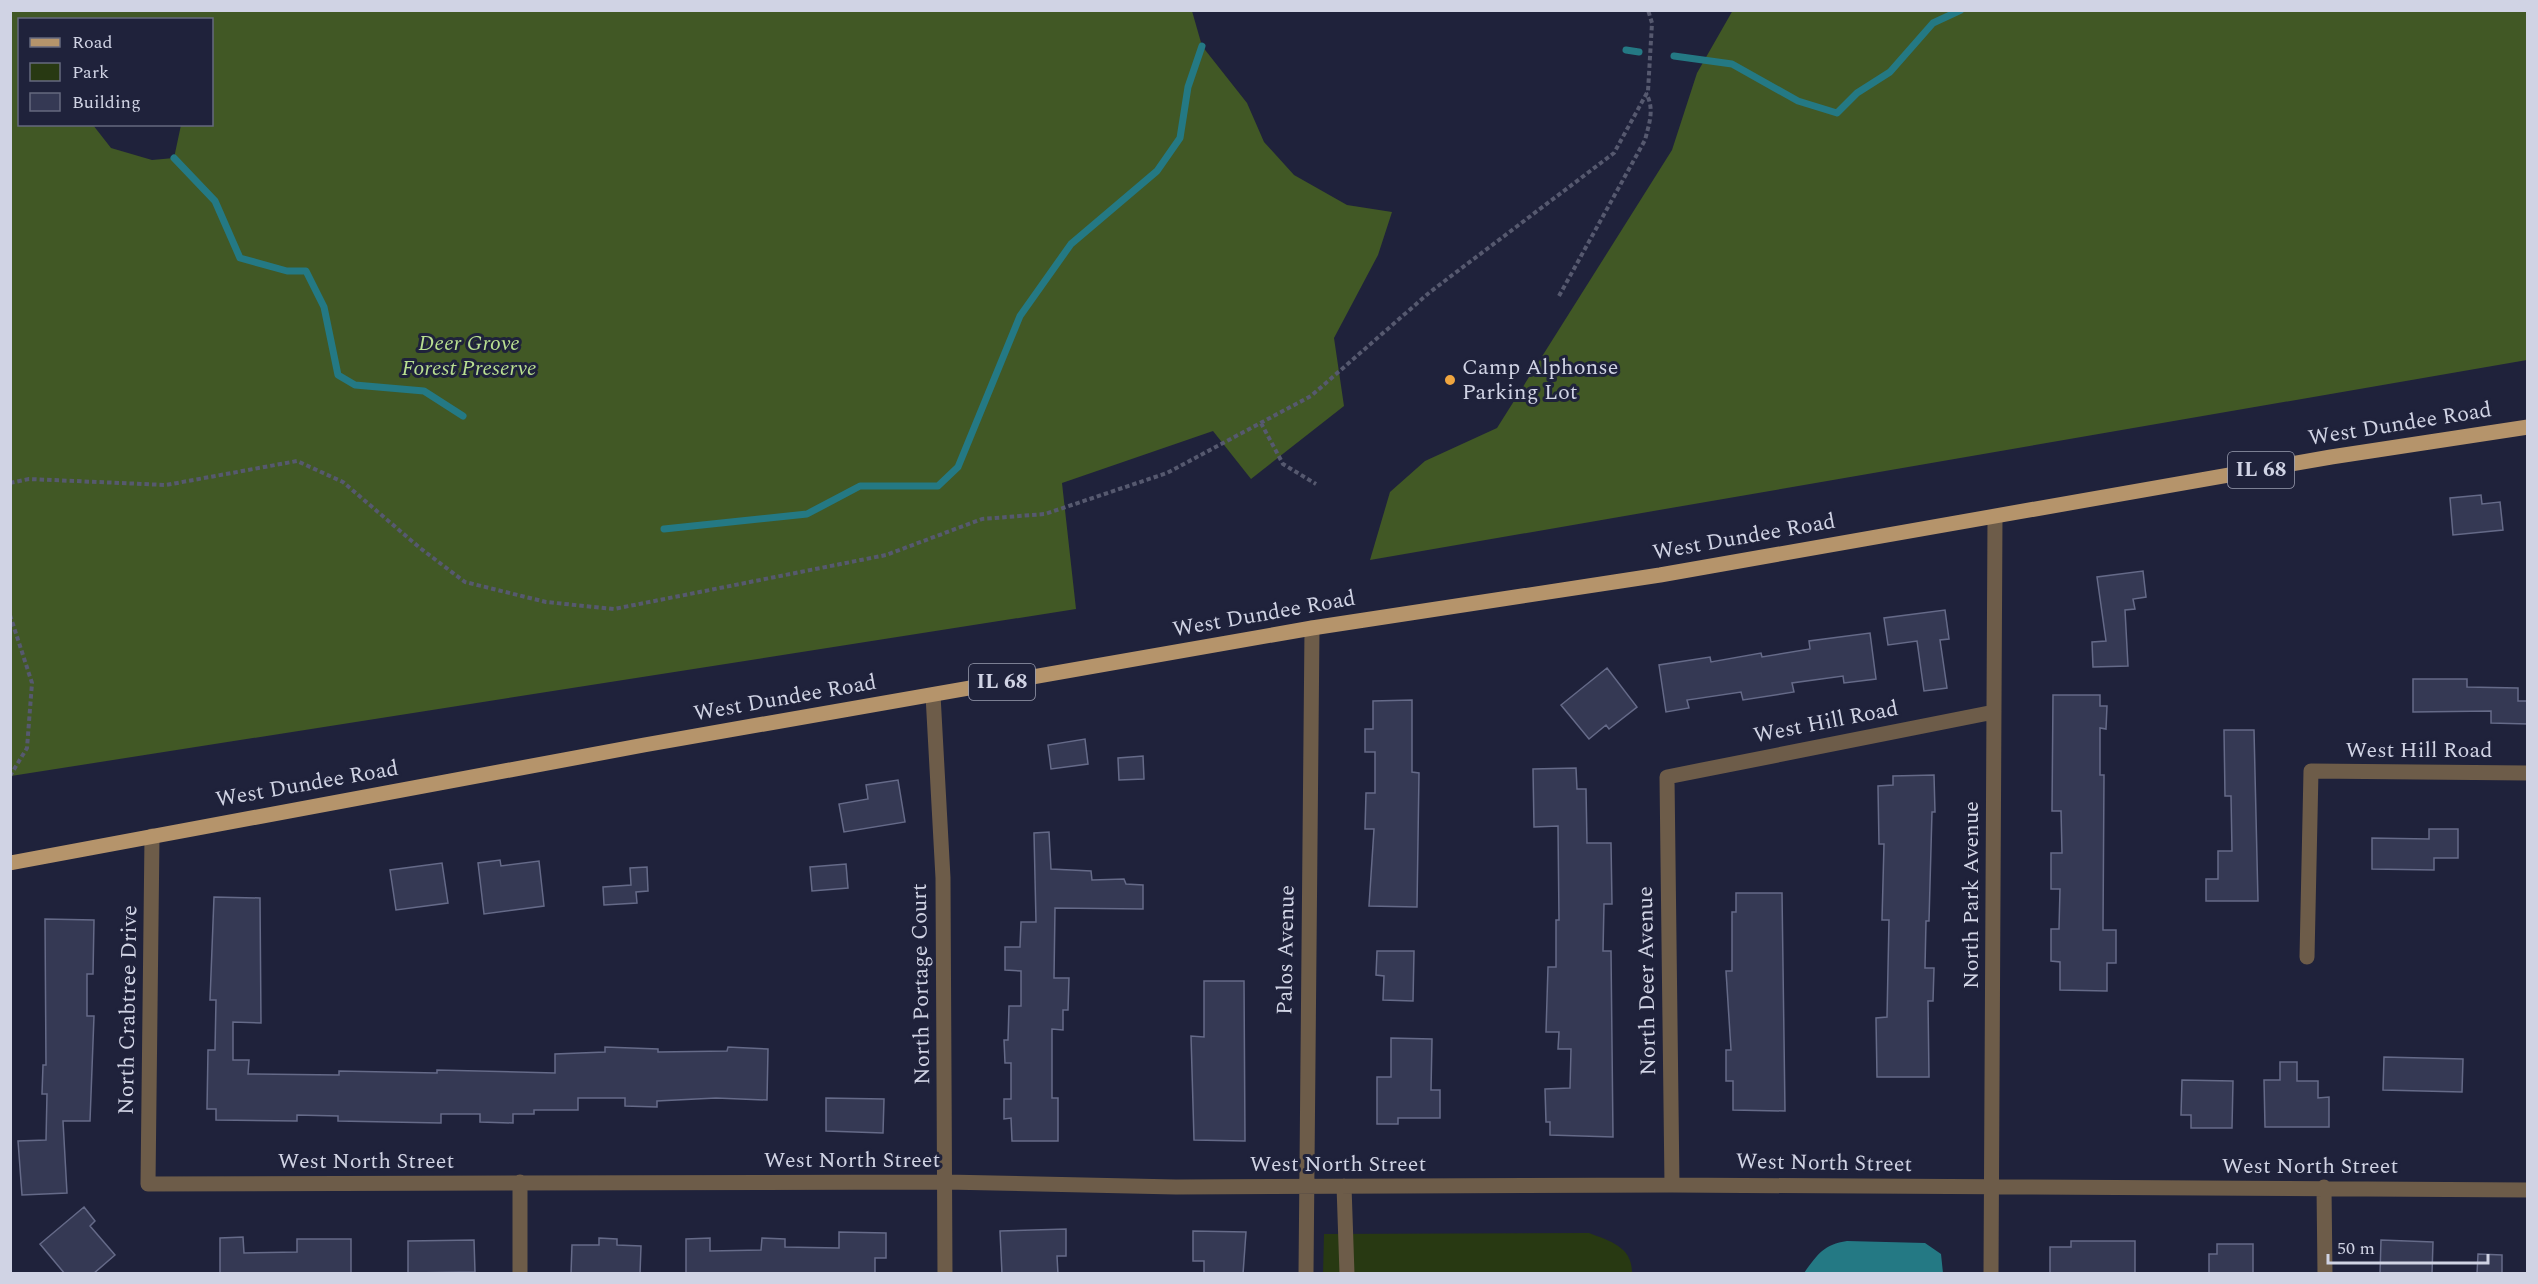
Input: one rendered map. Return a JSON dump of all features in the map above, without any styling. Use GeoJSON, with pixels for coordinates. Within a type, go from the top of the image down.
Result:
{"type":"FeatureCollection","features":[{"type":"Feature","properties":{"kind":"main road","name":"West Dundee Road"},"geometry":{"type":"LineString","coordinates":[[10,863],[933,694],[1312,628],[1660,574],[2331,457],[2528,427]]}},
{"type":"Feature","properties":{"kind":"street","name":"North Park Avenue"},"geometry":{"type":"LineString","coordinates":[[1991,1274],[1995,517]]}},
{"type":"Feature","properties":{"kind":"street","name":"Palos Avenue"},"geometry":{"type":"LineString","coordinates":[[1306,1274],[1312,628]]}},
{"type":"Feature","properties":{"kind":"street","name":"North Portage Court"},"geometry":{"type":"LineString","coordinates":[[933,694],[943,878],[945,1274]]}},
{"type":"Feature","properties":{"kind":"street","name":"West Hill Road"},"geometry":{"type":"LineString","coordinates":[[1667,777],[1994,712]]}},
{"type":"Feature","properties":{"kind":"street","name":"West Hill Road"},"geometry":{"type":"LineString","coordinates":[[2307,957],[2311,771],[2528,773]]}},
{"type":"Feature","properties":{"kind":"street","name":"North Deer Avenue"},"geometry":{"type":"LineString","coordinates":[[1667,777],[1672,1185]]}},
{"type":"Feature","properties":{"kind":"street","name":"North Crabtree Drive"},"geometry":{"type":"LineString","coordinates":[[148,1184],[152,836]]}},
{"type":"Feature","properties":{"kind":"street"},"geometry":{"type":"LineString","coordinates":[[520,1182],[520,1274]]}},
{"type":"Feature","properties":{"kind":"street","name":"West North Street"},"geometry":{"type":"LineString","coordinates":[[148,1184],[945,1182],[1308,1187],[1672,1185],[2324,1187],[2528,1190]]}},
{"type":"Feature","properties":{"kind":"street"},"geometry":{"type":"LineString","coordinates":[[1344,1186],[1347,1274]]}},
{"type":"Feature","properties":{"kind":"street"},"geometry":{"type":"LineString","coordinates":[[2324,1187],[2325,1274]]}},
{"type":"Feature","properties":{"kind":"path"},"geometry":{"type":"LineString","coordinates":[[10,483],[29,479],[166,485],[297,460],[343,482],[420,548],[465,582],[546,602],[614,609],[886,555],[982,519],[1045,514],[1167,473],[1311,396],[1430,292],[1614,153],[1646,93],[1652,23],[1648,10]]}},
{"type":"Feature","properties":{"kind":"path"},"geometry":{"type":"LineString","coordinates":[[1559,296],[1645,140],[1651,116],[1650,100],[1646,93]]}},
{"type":"Feature","properties":{"kind":"path"},"geometry":{"type":"LineString","coordinates":[[1261,423],[1283,465],[1316,484]]}},
{"type":"Feature","properties":{"kind":"path"},"geometry":{"type":"LineString","coordinates":[[10,615],[32,683],[27,748],[10,776]]}},
{"type":"Feature","properties":{"kind":"green space","name":"Deer Grove Forest Preserve"},"geometry":{"type":"Polygon","coordinates":[[[11,10],[1192,11],[1202,46],[1247,103],[1264,142],[1294,175],[1347,205],[1392,212],[1378,255],[1334,338],[1344,406],[1251,479],[1213,431],[1062,483],[1076,609],[11,776],[11,10]]]}},
{"type":"Feature","properties":{"kind":"green space"},"geometry":{"type":"Polygon","coordinates":[[[1733,10],[2527,11],[2527,360],[1370,560],[1390,492],[1425,461],[1497,428],[1672,150],[1697,73],[1733,10]]]}},
{"type":"Feature","properties":{"kind":"green space"},"geometry":{"type":"Polygon","coordinates":[[[1589,1233],[1619,1246],[1629,1257],[1632,1274],[1323,1274],[1324,1234],[1589,1233]]]}},
{"type":"Feature","properties":{"kind":"shaded area"},"geometry":{"type":"Polygon","coordinates":[[[1839,1242],[1925,1243],[1941,1254],[1943,1273],[1804,1273],[1822,1251],[1839,1242]]]}},
{"type":"Feature","properties":{"kind":"building"},"geometry":{"type":"Polygon","coordinates":[[[2481,495],[2482,504],[2500,502],[2503,530],[2453,535],[2450,498],[2481,495]]]}},
{"type":"Feature","properties":{"kind":"building"},"geometry":{"type":"Polygon","coordinates":[[[2143,571],[2146,597],[2133,599],[2135,609],[2125,610],[2128,666],[2093,667],[2092,642],[2106,641],[2097,577],[2143,571]]]}},
{"type":"Feature","properties":{"kind":"building"},"geometry":{"type":"Polygon","coordinates":[[[1945,610],[1949,639],[1940,640],[1947,688],[1924,691],[1917,641],[1888,645],[1884,618],[1945,610]]]}},
{"type":"Feature","properties":{"kind":"building"},"geometry":{"type":"Polygon","coordinates":[[[1870,633],[1876,679],[1844,683],[1843,676],[1792,683],[1794,692],[1743,700],[1741,692],[1687,700],[1689,708],[1666,712],[1659,665],[1710,657],[1711,662],[1761,653],[1762,657],[1810,649],[1809,641],[1870,633]]]}},
{"type":"Feature","properties":{"kind":"building"},"geometry":{"type":"Polygon","coordinates":[[[1607,668],[1637,707],[1609,729],[1606,725],[1589,739],[1561,705],[1607,668]]]}},
{"type":"Feature","properties":{"kind":"building"},"geometry":{"type":"Polygon","coordinates":[[[2413,679],[2467,679],[2467,687],[2518,688],[2518,701],[2528,701],[2528,724],[2491,723],[2491,711],[2413,712],[2413,679]]]}},
{"type":"Feature","properties":{"kind":"building"},"geometry":{"type":"Polygon","coordinates":[[[2053,695],[2100,695],[2100,706],[2107,706],[2106,729],[2100,728],[2100,775],[2104,775],[2103,930],[2116,930],[2116,963],[2107,963],[2107,991],[2060,990],[2060,962],[2051,961],[2051,929],[2059,929],[2060,889],[2051,889],[2051,853],[2062,853],[2061,811],[2052,811],[2053,695]]]}},
{"type":"Feature","properties":{"kind":"building"},"geometry":{"type":"Polygon","coordinates":[[[1412,700],[1412,772],[1419,773],[1417,907],[1369,906],[1374,829],[1365,829],[1366,793],[1375,793],[1375,752],[1365,752],[1365,729],[1373,729],[1373,701],[1412,700]]]}},
{"type":"Feature","properties":{"kind":"building"},"geometry":{"type":"Polygon","coordinates":[[[2224,730],[2254,730],[2258,901],[2206,901],[2206,879],[2218,879],[2218,851],[2232,851],[2231,796],[2225,796],[2224,730]]]}},
{"type":"Feature","properties":{"kind":"building"},"geometry":{"type":"Polygon","coordinates":[[[1085,739],[1088,764],[1051,769],[1048,745],[1085,739]]]}},
{"type":"Feature","properties":{"kind":"building"},"geometry":{"type":"Polygon","coordinates":[[[1143,756],[1144,779],[1119,780],[1118,758],[1143,756]]]}},
{"type":"Feature","properties":{"kind":"building"},"geometry":{"type":"Polygon","coordinates":[[[1576,768],[1577,789],[1586,789],[1587,843],[1611,843],[1612,904],[1604,904],[1603,951],[1611,951],[1613,1137],[1550,1135],[1550,1122],[1546,1122],[1545,1089],[1570,1088],[1571,1049],[1558,1049],[1559,1032],[1546,1032],[1548,967],[1556,967],[1556,920],[1559,920],[1558,826],[1534,827],[1533,769],[1576,768]]]}},
{"type":"Feature","properties":{"kind":"building"},"geometry":{"type":"Polygon","coordinates":[[[1934,775],[1935,812],[1932,812],[1929,921],[1926,921],[1925,968],[1934,968],[1933,1001],[1928,1001],[1929,1077],[1877,1077],[1876,1018],[1887,1017],[1889,920],[1882,920],[1884,844],[1879,844],[1878,786],[1893,785],[1893,776],[1934,775]]]}},
{"type":"Feature","properties":{"kind":"building"},"geometry":{"type":"Polygon","coordinates":[[[898,780],[905,822],[844,832],[839,804],[868,799],[866,785],[898,780]]]}},
{"type":"Feature","properties":{"kind":"building"},"geometry":{"type":"Polygon","coordinates":[[[2429,829],[2458,829],[2458,858],[2434,858],[2434,870],[2372,869],[2372,838],[2429,839],[2429,829]]]}},
{"type":"Feature","properties":{"kind":"building"},"geometry":{"type":"Polygon","coordinates":[[[1049,832],[1051,869],[1091,871],[1092,880],[1124,879],[1126,884],[1143,885],[1143,909],[1055,908],[1054,978],[1069,978],[1068,1010],[1063,1010],[1063,1030],[1052,1029],[1052,1098],[1058,1098],[1058,1141],[1012,1141],[1011,1118],[1004,1119],[1004,1099],[1011,1099],[1011,1063],[1005,1063],[1004,1040],[1008,1040],[1009,1006],[1021,1006],[1021,971],[1005,970],[1005,947],[1020,947],[1021,922],[1036,922],[1034,833],[1049,832]]]}},
{"type":"Feature","properties":{"kind":"building"},"geometry":{"type":"Polygon","coordinates":[[[500,860],[501,866],[539,861],[544,906],[484,914],[478,863],[500,860]]]}},
{"type":"Feature","properties":{"kind":"building"},"geometry":{"type":"Polygon","coordinates":[[[442,863],[448,903],[396,910],[390,870],[442,863]]]}},
{"type":"Feature","properties":{"kind":"building"},"geometry":{"type":"Polygon","coordinates":[[[846,864],[848,888],[812,891],[810,867],[846,864]]]}},
{"type":"Feature","properties":{"kind":"building"},"geometry":{"type":"Polygon","coordinates":[[[647,867],[648,891],[636,892],[637,903],[604,905],[603,887],[631,885],[630,868],[647,867]]]}},
{"type":"Feature","properties":{"kind":"building"},"geometry":{"type":"Polygon","coordinates":[[[1736,893],[1782,893],[1785,1111],[1733,1110],[1733,1081],[1726,1081],[1726,1050],[1731,1050],[1726,971],[1732,971],[1732,912],[1736,912],[1736,893]]]}},
{"type":"Feature","properties":{"kind":"building"},"geometry":{"type":"Polygon","coordinates":[[[214,897],[260,898],[261,1023],[233,1022],[233,1060],[249,1060],[248,1074],[339,1075],[339,1071],[437,1073],[437,1070],[555,1073],[555,1054],[605,1052],[605,1047],[658,1049],[658,1052],[727,1051],[728,1047],[768,1049],[767,1100],[716,1098],[657,1101],[657,1107],[625,1106],[625,1098],[578,1098],[578,1110],[534,1110],[534,1114],[513,1114],[513,1123],[480,1122],[480,1114],[441,1114],[441,1123],[338,1121],[338,1116],[297,1115],[297,1121],[216,1120],[216,1109],[207,1109],[208,1050],[215,1050],[216,1000],[210,1000],[214,897]]]}},
{"type":"Feature","properties":{"kind":"building"},"geometry":{"type":"Polygon","coordinates":[[[45,919],[94,920],[93,974],[87,974],[87,1016],[94,1016],[90,1121],[63,1121],[67,1193],[22,1195],[18,1141],[46,1140],[47,1094],[42,1094],[43,1065],[46,1065],[45,919]]]}},
{"type":"Feature","properties":{"kind":"building"},"geometry":{"type":"Polygon","coordinates":[[[1377,951],[1414,951],[1413,1001],[1383,1000],[1384,976],[1376,975],[1377,951]]]}},
{"type":"Feature","properties":{"kind":"building"},"geometry":{"type":"Polygon","coordinates":[[[1204,981],[1244,981],[1245,1141],[1194,1140],[1191,1036],[1204,1037],[1204,981]]]}},
{"type":"Feature","properties":{"kind":"building"},"geometry":{"type":"Polygon","coordinates":[[[1391,1038],[1432,1039],[1431,1090],[1440,1090],[1440,1118],[1398,1118],[1398,1124],[1377,1124],[1377,1077],[1391,1077],[1391,1038]]]}},
{"type":"Feature","properties":{"kind":"building"},"geometry":{"type":"Polygon","coordinates":[[[2384,1057],[2463,1059],[2462,1092],[2383,1090],[2384,1057]]]}},
{"type":"Feature","properties":{"kind":"building"},"geometry":{"type":"Polygon","coordinates":[[[2280,1062],[2297,1062],[2297,1081],[2318,1081],[2318,1098],[2329,1097],[2329,1127],[2265,1127],[2264,1080],[2280,1080],[2280,1062]]]}},
{"type":"Feature","properties":{"kind":"building"},"geometry":{"type":"Polygon","coordinates":[[[2182,1080],[2233,1081],[2232,1128],[2191,1128],[2191,1115],[2181,1115],[2182,1080]]]}},
{"type":"Feature","properties":{"kind":"building"},"geometry":{"type":"Polygon","coordinates":[[[826,1098],[884,1099],[883,1133],[826,1131],[826,1098]]]}},
{"type":"Feature","properties":{"kind":"building"},"geometry":{"type":"Polygon","coordinates":[[[84,1207],[95,1221],[90,1226],[115,1255],[93,1274],[65,1274],[40,1244],[84,1207]]]}},
{"type":"Feature","properties":{"kind":"building"},"geometry":{"type":"Polygon","coordinates":[[[1066,1229],[1066,1256],[1057,1256],[1058,1274],[1002,1274],[1000,1231],[1066,1229]]]}},
{"type":"Feature","properties":{"kind":"building"},"geometry":{"type":"Polygon","coordinates":[[[1193,1231],[1246,1232],[1243,1274],[1204,1274],[1204,1261],[1193,1261],[1193,1231]]]}},
{"type":"Feature","properties":{"kind":"building"},"geometry":{"type":"Polygon","coordinates":[[[839,1232],[886,1233],[886,1258],[875,1258],[875,1274],[686,1274],[686,1239],[710,1238],[710,1251],[761,1250],[762,1238],[785,1239],[785,1247],[839,1248],[839,1232]]]}},
{"type":"Feature","properties":{"kind":"building"},"geometry":{"type":"Polygon","coordinates":[[[243,1237],[244,1253],[297,1252],[297,1239],[351,1239],[351,1274],[220,1274],[220,1238],[243,1237]]]}},
{"type":"Feature","properties":{"kind":"building"},"geometry":{"type":"Polygon","coordinates":[[[599,1238],[617,1239],[617,1245],[641,1246],[640,1274],[571,1274],[572,1245],[599,1245],[599,1238]]]}},
{"type":"Feature","properties":{"kind":"building"},"geometry":{"type":"Polygon","coordinates":[[[474,1240],[475,1272],[408,1273],[408,1241],[474,1240]]]}},
{"type":"Feature","properties":{"kind":"building"},"geometry":{"type":"Polygon","coordinates":[[[2381,1240],[2433,1242],[2432,1274],[2380,1274],[2381,1240]]]}},
{"type":"Feature","properties":{"kind":"building"},"geometry":{"type":"Polygon","coordinates":[[[2071,1241],[2135,1241],[2135,1274],[2050,1274],[2050,1247],[2071,1247],[2071,1241]]]}},
{"type":"Feature","properties":{"kind":"building"},"geometry":{"type":"Polygon","coordinates":[[[2217,1244],[2253,1244],[2253,1274],[2209,1274],[2209,1254],[2217,1254],[2217,1244]]]}},
{"type":"Feature","properties":{"kind":"building"},"geometry":{"type":"Polygon","coordinates":[[[2478,1254],[2502,1255],[2502,1274],[2477,1274],[2478,1254]]]}},
{"type":"Feature","properties":{"kind":"waterway"},"geometry":{"type":"LineString","coordinates":[[1674,56],[1732,64],[1798,101],[1837,113],[1857,93],[1890,72],[1933,23],[1961,10]]}},
{"type":"Feature","properties":{"kind":"waterway"},"geometry":{"type":"LineString","coordinates":[[664,529],[807,514],[860,486],[938,486],[958,467],[1020,316],[1071,244],[1157,171],[1180,138],[1188,87],[1202,46]]}},
{"type":"Feature","properties":{"kind":"waterway"},"geometry":{"type":"LineString","coordinates":[[1626,50],[1639,52]]}},
{"type":"Feature","properties":{"kind":"waterway"},"geometry":{"type":"LineString","coordinates":[[174,158],[215,201],[240,258],[287,271],[306,271],[324,307],[338,375],[355,385],[424,391],[463,416]]}},
{"type":"Feature","properties":{"kind":"place","name":"Camp Alphonse Parking Lot"},"geometry":{"type":"Point","coordinates":[1450,380]}}]}
